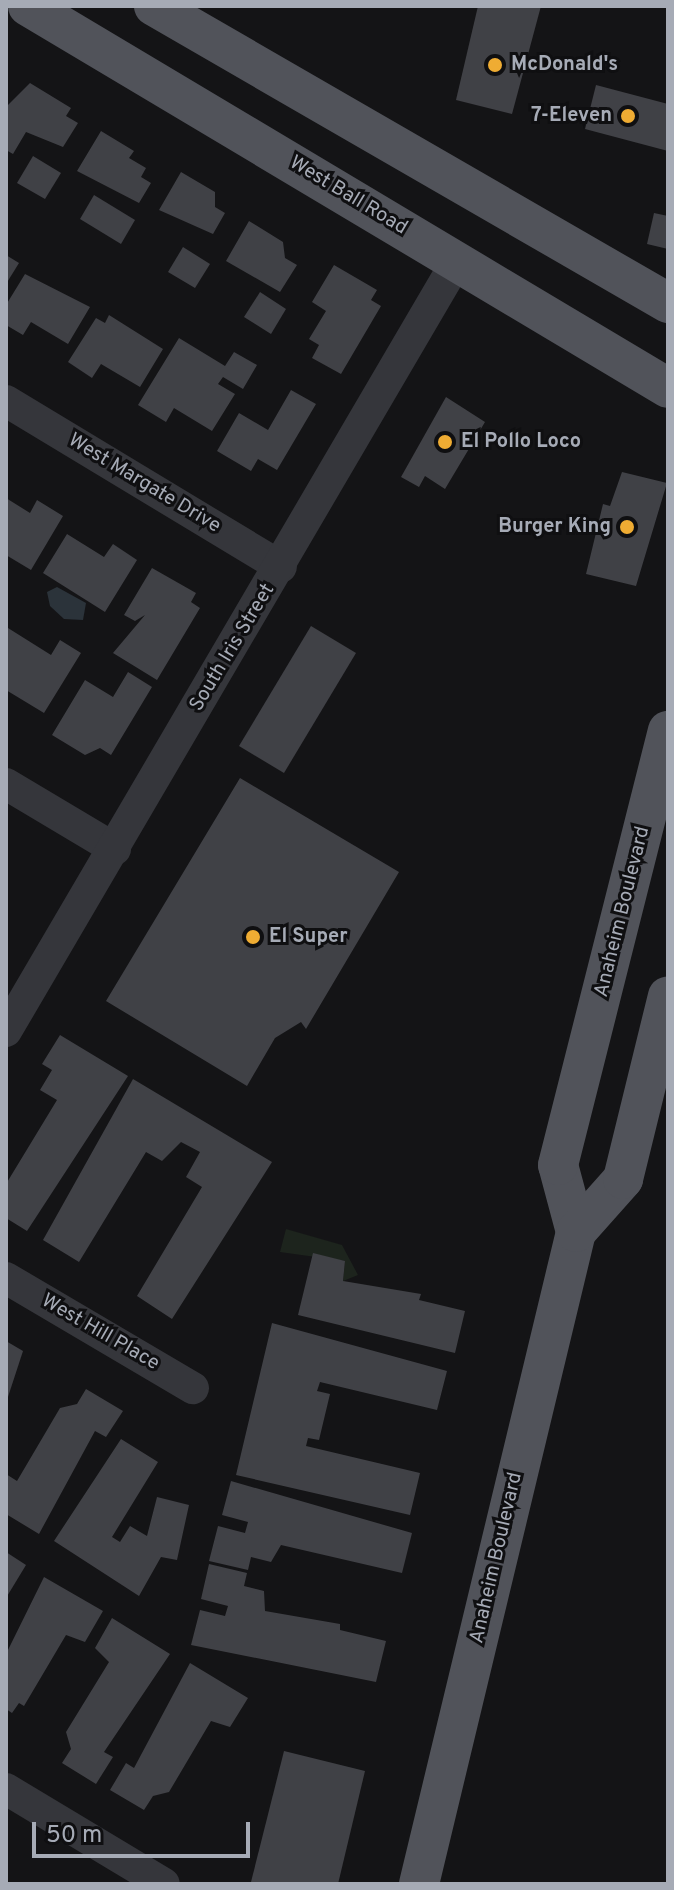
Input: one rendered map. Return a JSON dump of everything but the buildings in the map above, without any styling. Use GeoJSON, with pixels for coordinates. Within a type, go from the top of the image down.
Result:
{"type":"FeatureCollection","features":[{"type":"Feature","properties":{"kind":"main road","name":"West Ball Road"},"geometry":{"type":"LineString","coordinates":[[28,6],[668,388]]}},
{"type":"Feature","properties":{"kind":"main road"},"geometry":{"type":"LineString","coordinates":[[154,6],[668,303]]}},
{"type":"Feature","properties":{"kind":"main road","name":"Anaheim Boulevard"},"geometry":{"type":"LineString","coordinates":[[576,1232],[558,1165],[668,731]]}},
{"type":"Feature","properties":{"kind":"main road","name":"Anaheim Boulevard"},"geometry":{"type":"LineString","coordinates":[[419,1884],[576,1232],[623,1179],[668,996]]}},
{"type":"Feature","properties":{"kind":"street","name":"South Iris Street"},"geometry":{"type":"LineString","coordinates":[[6,1031],[281,567],[457,261]]}},
{"type":"Feature","properties":{"kind":"street","name":"West Margate Drive"},"geometry":{"type":"LineString","coordinates":[[6,401],[281,567]]}},
{"type":"Feature","properties":{"kind":"street"},"geometry":{"type":"LineString","coordinates":[[6,784],[115,849]]}},
{"type":"Feature","properties":{"kind":"street","name":"West Hill Place"},"geometry":{"type":"LineString","coordinates":[[6,1278],[193,1388]]}},
{"type":"Feature","properties":{"kind":"street"},"geometry":{"type":"LineString","coordinates":[[6,1789],[164,1884]]}},
{"type":"Feature","properties":{"kind":"shaded area"},"geometry":{"type":"Polygon","coordinates":[[[57,587],[86,603],[83,620],[64,619],[50,606],[47,592],[57,587]]]}},
{"type":"Feature","properties":{"kind":"shaded area"},"geometry":{"type":"Polygon","coordinates":[[[286,1229],[342,1245],[358,1275],[343,1281],[345,1261],[280,1252],[286,1229]]]}},
{"type":"Feature","properties":{"kind":"place","name":"McDonald's"},"geometry":{"type":"Point","coordinates":[495,65]}},
{"type":"Feature","properties":{"kind":"place","name":"7-Eleven"},"geometry":{"type":"Point","coordinates":[628,116]}},
{"type":"Feature","properties":{"kind":"place","name":"El Pollo Loco"},"geometry":{"type":"Point","coordinates":[445,442]}},
{"type":"Feature","properties":{"kind":"place","name":"Burger King"},"geometry":{"type":"Point","coordinates":[627,527]}},
{"type":"Feature","properties":{"kind":"place","name":"El Super"},"geometry":{"type":"Point","coordinates":[253,937]}}]}
